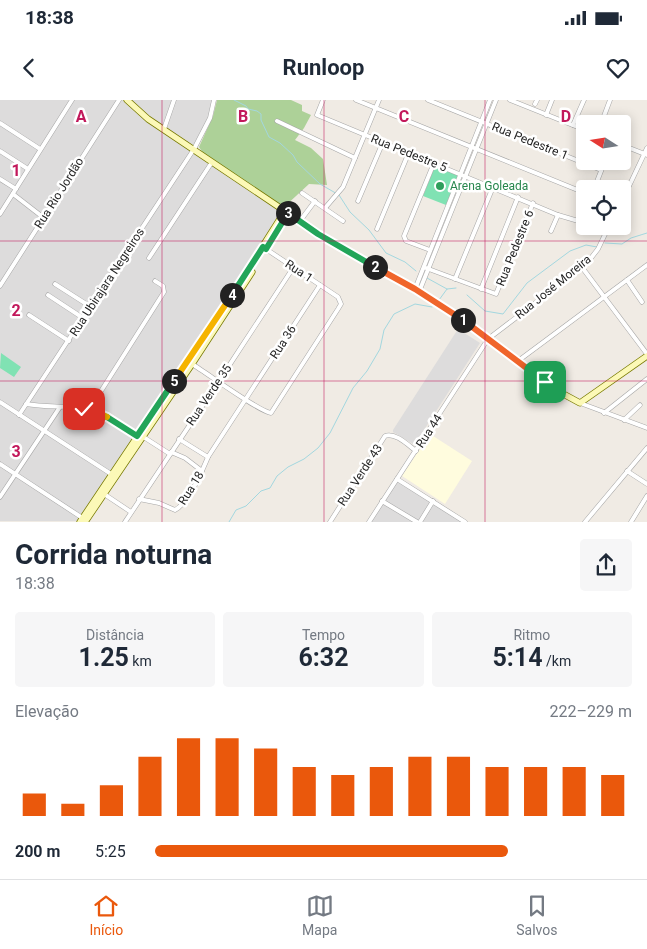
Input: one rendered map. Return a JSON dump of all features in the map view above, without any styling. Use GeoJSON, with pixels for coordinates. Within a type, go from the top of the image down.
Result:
{"type":"FeatureCollection","features":[{"type":"Feature","properties":{"kind":"main road"},"geometry":{"type":"LineString","coordinates":[[128,100],[145,116],[286,212],[346,251],[417,290],[456,315],[562,394],[580,404],[647,355]]}},
{"type":"Feature","properties":{"kind":"main road"},"geometry":{"type":"LineString","coordinates":[[83,520],[111,474],[192,364],[286,212]]}},
{"type":"Feature","properties":{"kind":"main road"},"geometry":{"type":"LineString","coordinates":[[83,520],[104,494],[264,248]]}},
{"type":"Feature","properties":{"kind":"street"},"geometry":{"type":"LineString","coordinates":[[0,214],[72,100]]}},
{"type":"Feature","properties":{"kind":"street","name":"Rua Rio Jordão"},"geometry":{"type":"LineString","coordinates":[[0,286],[119,100]]}},
{"type":"Feature","properties":{"kind":"street"},"geometry":{"type":"LineString","coordinates":[[164,129],[174,100]]}},
{"type":"Feature","properties":{"kind":"street","name":"Rua Ubirajara Negreiros"},"geometry":{"type":"LineString","coordinates":[[20,415],[194,149],[210,118],[214,100]]}},
{"type":"Feature","properties":{"kind":"street","name":"Rua Pedestre 5"},"geometry":{"type":"LineString","coordinates":[[323,100],[317,115],[533,203],[558,215],[576,220]]}},
{"type":"Feature","properties":{"kind":"street"},"geometry":{"type":"LineString","coordinates":[[356,100],[576,189]]}},
{"type":"Feature","properties":{"kind":"street"},"geometry":{"type":"LineString","coordinates":[[326,208],[343,187],[379,100]]}},
{"type":"Feature","properties":{"kind":"street","name":"Rua Pedestre 1"},"geometry":{"type":"LineString","coordinates":[[428,100],[576,160]]}},
{"type":"Feature","properties":{"kind":"street"},"geometry":{"type":"LineString","coordinates":[[474,149],[490,100]]}},
{"type":"Feature","properties":{"kind":"street"},"geometry":{"type":"LineString","coordinates":[[426,268],[430,250],[496,100]]}},
{"type":"Feature","properties":{"kind":"street"},"geometry":{"type":"LineString","coordinates":[[510,100],[576,126]]}},
{"type":"Feature","properties":{"kind":"street"},"geometry":{"type":"LineString","coordinates":[[546,115],[552,100]]}},
{"type":"Feature","properties":{"kind":"street"},"geometry":{"type":"LineString","coordinates":[[573,125],[584,100]]}},
{"type":"Feature","properties":{"kind":"street"},"geometry":{"type":"LineString","coordinates":[[604,115],[610,100]]}},
{"type":"Feature","properties":{"kind":"street"},"geometry":{"type":"LineString","coordinates":[[277,121],[355,158]]}},
{"type":"Feature","properties":{"kind":"street"},"geometry":{"type":"LineString","coordinates":[[0,123],[40,149]]}},
{"type":"Feature","properties":{"kind":"street"},"geometry":{"type":"LineString","coordinates":[[358,202],[383,142]]}},
{"type":"Feature","properties":{"kind":"street"},"geometry":{"type":"LineString","coordinates":[[631,148],[646,154]]}},
{"type":"Feature","properties":{"kind":"street"},"geometry":{"type":"LineString","coordinates":[[631,183],[646,154],[647,148]]}},
{"type":"Feature","properties":{"kind":"street"},"geometry":{"type":"LineString","coordinates":[[0,151],[28,168]]}},
{"type":"Feature","properties":{"kind":"street"},"geometry":{"type":"LineString","coordinates":[[377,229],[409,152]]}},
{"type":"Feature","properties":{"kind":"street"},"geometry":{"type":"LineString","coordinates":[[149,258],[212,162]]}},
{"type":"Feature","properties":{"kind":"street"},"geometry":{"type":"LineString","coordinates":[[430,250],[406,241],[404,236],[434,163]]}},
{"type":"Feature","properties":{"kind":"street"},"geometry":{"type":"LineString","coordinates":[[597,180],[601,170]]}},
{"type":"Feature","properties":{"kind":"street"},"geometry":{"type":"LineString","coordinates":[[417,290],[463,175]]}},
{"type":"Feature","properties":{"kind":"street"},"geometry":{"type":"LineString","coordinates":[[0,179],[16,189]]}},
{"type":"Feature","properties":{"kind":"street"},"geometry":{"type":"LineString","coordinates":[[455,279],[493,187]]}},
{"type":"Feature","properties":{"kind":"street"},"geometry":{"type":"LineString","coordinates":[[302,193],[343,221]]}},
{"type":"Feature","properties":{"kind":"street"},"geometry":{"type":"LineString","coordinates":[[13,194],[44,218]]}},
{"type":"Feature","properties":{"kind":"street"},"geometry":{"type":"LineString","coordinates":[[426,268],[481,289],[518,197]]}},
{"type":"Feature","properties":{"kind":"street"},"geometry":{"type":"LineString","coordinates":[[300,221],[315,201]]}},
{"type":"Feature","properties":{"kind":"street","name":"Rua Pedestre 6"},"geometry":{"type":"LineString","coordinates":[[481,289],[493,294],[496,293],[533,203]]}},
{"type":"Feature","properties":{"kind":"street"},"geometry":{"type":"LineString","coordinates":[[551,231],[558,215]]}},
{"type":"Feature","properties":{"kind":"street","name":"Rua José Moreira"},"geometry":{"type":"LineString","coordinates":[[488,339],[581,266],[598,249],[604,235]]}},
{"type":"Feature","properties":{"kind":"street","name":"Rua 1"},"geometry":{"type":"LineString","coordinates":[[246,400],[271,413],[341,304],[335,294],[264,248]]}},
{"type":"Feature","properties":{"kind":"street"},"geometry":{"type":"LineString","coordinates":[[518,361],[647,265]]}},
{"type":"Feature","properties":{"kind":"street"},"geometry":{"type":"LineString","coordinates":[[581,266],[647,355]]}},
{"type":"Feature","properties":{"kind":"street","name":"Rua Verde 35"},"geometry":{"type":"LineString","coordinates":[[125,522],[293,268]]}},
{"type":"Feature","properties":{"kind":"street"},"geometry":{"type":"LineString","coordinates":[[627,280],[642,302]]}},
{"type":"Feature","properties":{"kind":"street"},"geometry":{"type":"LineString","coordinates":[[89,410],[164,292],[162,286],[156,281]]}},
{"type":"Feature","properties":{"kind":"street"},"geometry":{"type":"LineString","coordinates":[[55,284],[91,307]]}},
{"type":"Feature","properties":{"kind":"street","name":"Rua 36"},"geometry":{"type":"LineString","coordinates":[[246,400],[320,285]]}},
{"type":"Feature","properties":{"kind":"street"},"geometry":{"type":"LineString","coordinates":[[48,295],[84,318]]}},
{"type":"Feature","properties":{"kind":"street"},"geometry":{"type":"LineString","coordinates":[[29,315],[69,341]]}},
{"type":"Feature","properties":{"kind":"street","name":"Rua 44"},"geometry":{"type":"LineString","coordinates":[[369,521],[488,339]]}},
{"type":"Feature","properties":{"kind":"street"},"geometry":{"type":"LineString","coordinates":[[192,364],[246,400]]}},
{"type":"Feature","properties":{"kind":"street"},"geometry":{"type":"LineString","coordinates":[[604,413],[647,379]]}},
{"type":"Feature","properties":{"kind":"street","name":"Rua 18"},"geometry":{"type":"LineString","coordinates":[[139,500],[153,501],[177,509],[196,484],[208,457],[246,400]]}},
{"type":"Feature","properties":{"kind":"street"},"geometry":{"type":"LineString","coordinates":[[0,402],[111,474]]}},
{"type":"Feature","properties":{"kind":"street"},"geometry":{"type":"LineString","coordinates":[[26,404],[89,410],[105,415],[170,453],[185,458],[202,471]]}},
{"type":"Feature","properties":{"kind":"street"},"geometry":{"type":"LineString","coordinates":[[580,404],[647,428]]}},
{"type":"Feature","properties":{"kind":"street"},"geometry":{"type":"LineString","coordinates":[[624,420],[640,405]]}},
{"type":"Feature","properties":{"kind":"street"},"geometry":{"type":"LineString","coordinates":[[0,497],[60,407]]}},
{"type":"Feature","properties":{"kind":"street","name":"Rua Verde 43"},"geometry":{"type":"LineString","coordinates":[[330,522],[388,434],[416,451]]}},
{"type":"Feature","properties":{"kind":"street","name":"Rua 18"},"geometry":{"type":"LineString","coordinates":[[179,439],[208,457]]}},
{"type":"Feature","properties":{"kind":"street"},"geometry":{"type":"LineString","coordinates":[[584,522],[647,448]]}},
{"type":"Feature","properties":{"kind":"street"},"geometry":{"type":"LineString","coordinates":[[0,464],[83,520]]}},
{"type":"Feature","properties":{"kind":"street"},"geometry":{"type":"LineString","coordinates":[[627,471],[647,484]]}},
{"type":"Feature","properties":{"kind":"street"},"geometry":{"type":"LineString","coordinates":[[397,478],[465,522]]}},
{"type":"Feature","properties":{"kind":"street"},"geometry":{"type":"LineString","coordinates":[[104,494],[131,512]]}},
{"type":"Feature","properties":{"kind":"street"},"geometry":{"type":"LineString","coordinates":[[631,522],[647,496]]}},
{"type":"Feature","properties":{"kind":"street"},"geometry":{"type":"LineString","coordinates":[[382,501],[419,522],[433,501]]}},
{"type":"Feature","properties":{"kind":"shaded area"},"geometry":{"type":"Polygon","coordinates":[[[0,100],[215,100],[206,127],[195,150],[285,211],[78,521],[0,521],[0,100]]]}},
{"type":"Feature","properties":{"kind":"shaded area"},"geometry":{"type":"Polygon","coordinates":[[[458,329],[480,343],[415,444],[413,444],[393,432],[393,430],[458,329]]]}},
{"type":"Feature","properties":{"kind":"shaded area"},"geometry":{"type":"Polygon","coordinates":[[[430,434],[472,461],[445,504],[402,476],[430,434]]]}},
{"type":"Feature","properties":{"kind":"shaded area"},"geometry":{"type":"Polygon","coordinates":[[[397,479],[465,522],[369,522],[397,479]]]}},
{"type":"Feature","properties":{"kind":"green space"},"geometry":{"type":"Polygon","coordinates":[[[217,100],[291,100],[302,105],[302,111],[311,115],[295,140],[311,148],[323,159],[327,185],[309,184],[283,208],[203,153],[199,147],[213,116],[217,100]]]}},
{"type":"Feature","properties":{"kind":"green space","name":"Arena Goleada"},"geometry":{"type":"Polygon","coordinates":[[[435,166],[458,175],[446,205],[423,196],[435,166]]]}},
{"type":"Feature","properties":{"kind":"green space"},"geometry":{"type":"Polygon","coordinates":[[[1,353],[21,367],[14,377],[0,368],[1,353]]]}},
{"type":"Feature","properties":{"kind":"waterway"},"geometry":{"type":"LineString","coordinates":[[234,100],[248,109],[261,114],[261,120],[269,137],[280,143],[320,184],[339,195],[350,212],[369,230],[386,253],[405,262],[416,271]]}},
{"type":"Feature","properties":{"kind":"waterway"},"geometry":{"type":"LineString","coordinates":[[605,243],[622,244],[631,238],[647,233]]}},
{"type":"Feature","properties":{"kind":"waterway"},"geometry":{"type":"LineString","coordinates":[[467,295],[485,311],[503,314],[527,283],[570,251],[586,245],[597,247]]}},
{"type":"Feature","properties":{"kind":"waterway"},"geometry":{"type":"LineString","coordinates":[[427,278],[447,289]]}},
{"type":"Feature","properties":{"kind":"waterway"},"geometry":{"type":"LineString","coordinates":[[439,300],[447,289],[456,288]]}},
{"type":"Feature","properties":{"kind":"waterway"},"geometry":{"type":"LineString","coordinates":[[229,522],[236,510],[246,506],[261,491],[270,488],[277,476],[318,448],[330,433],[353,388],[367,371],[380,349],[384,330],[394,314],[415,304],[432,307]]}},
{"type":"Feature","properties":{"kind":"place","name":"Arena Goleada"},"geometry":{"type":"Point","coordinates":[440,186]}},
{"type":"Feature","properties":{"kind":"route"},"geometry":{"type":"LineString","coordinates":[[84,409],[105,415],[137,436],[263,247],[266,249],[288,213],[346,251],[449,310],[545,382]]}}]}
